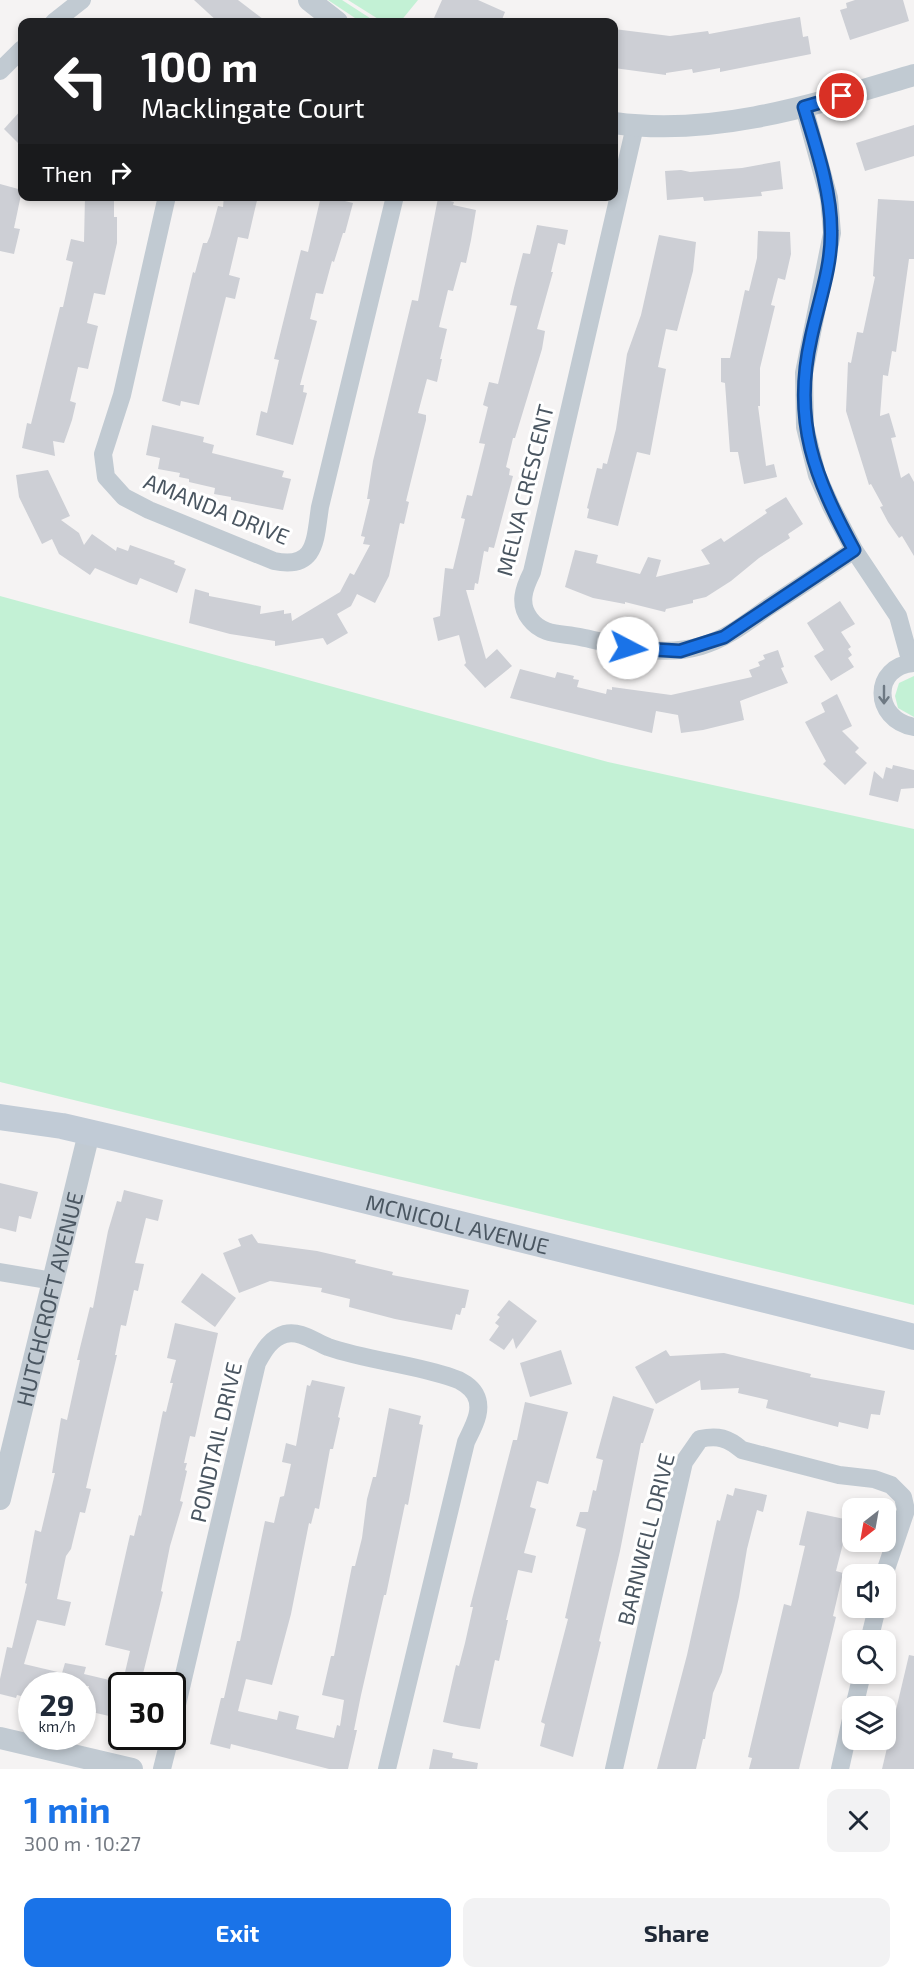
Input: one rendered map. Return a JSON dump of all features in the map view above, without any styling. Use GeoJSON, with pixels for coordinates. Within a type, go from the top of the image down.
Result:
{"type":"FeatureCollection","features":[{"type":"Feature","properties":{"kind":"main road","name":"MCNICOLL AVENUE"},"geometry":{"type":"LineString","coordinates":[[0,1117],[62,1126],[914,1337]]}},
{"type":"Feature","properties":{"kind":"street"},"geometry":{"type":"LineString","coordinates":[[59,18],[82,0]]}},
{"type":"Feature","properties":{"kind":"street"},"geometry":{"type":"LineString","coordinates":[[309,0],[332,18]]}},
{"type":"Feature","properties":{"kind":"street"},"geometry":{"type":"LineString","coordinates":[[0,71],[18,53]]}},
{"type":"Feature","properties":{"kind":"street"},"geometry":{"type":"LineString","coordinates":[[624,124],[725,124],[804,107],[914,75]]}},
{"type":"Feature","properties":{"kind":"street"},"geometry":{"type":"LineString","coordinates":[[804,107],[829,198],[832,233],[804,373],[805,427],[817,475],[854,550],[898,616],[913,663],[901,666],[885,680],[883,702],[894,720],[914,727]]}},
{"type":"Feature","properties":{"kind":"street","name":"MELVA CRESCENT"},"geometry":{"type":"LineString","coordinates":[[618,153],[624,124]]}},
{"type":"Feature","properties":{"kind":"street","name":"AMANDA DRIVE"},"geometry":{"type":"LineString","coordinates":[[166,201],[122,395],[103,454],[106,477],[124,497],[149,510],[286,564],[310,555],[314,548],[320,507],[394,201]]}},
{"type":"Feature","properties":{"kind":"street","name":"MELVA CRESCENT"},"geometry":{"type":"LineString","coordinates":[[608,201],[532,572],[525,586],[525,609],[531,620],[542,630],[556,635],[576,636],[628,648],[680,651],[724,637],[854,550]]}},
{"type":"Feature","properties":{"kind":"street","name":"HUTCHCROFT AVENUE"},"geometry":{"type":"LineString","coordinates":[[0,1499],[89,1133]]}},
{"type":"Feature","properties":{"kind":"street"},"geometry":{"type":"LineString","coordinates":[[0,1272],[53,1281]]}},
{"type":"Feature","properties":{"kind":"street","name":"PONDTAIL DRIVE"},"geometry":{"type":"LineString","coordinates":[[185,1672],[258,1363],[264,1349],[276,1338],[288,1333],[303,1335],[328,1347],[456,1378],[474,1393],[479,1405],[476,1421],[463,1453],[387,1769]]}},
{"type":"Feature","properties":{"kind":"street","name":"BARNWELL DRIVE"},"geometry":{"type":"LineString","coordinates":[[614,1769],[684,1462],[700,1439],[714,1436],[729,1439],[742,1450],[839,1475],[874,1479],[891,1485],[903,1497],[906,1510],[889,1564]]}},
{"type":"Feature","properties":{"kind":"street"},"geometry":{"type":"LineString","coordinates":[[0,1738],[132,1769]]}},
{"type":"Feature","properties":{"kind":"street"},"geometry":{"type":"LineString","coordinates":[[162,1769],[167,1750]]}},
{"type":"Feature","properties":{"kind":"street"},"geometry":{"type":"LineString","coordinates":[[840,1769],[844,1750]]}},
{"type":"Feature","properties":{"kind":"green space"},"geometry":{"type":"Polygon","coordinates":[[[328,0],[342,0],[370,18],[355,18],[328,0]]]}},
{"type":"Feature","properties":{"kind":"green space"},"geometry":{"type":"Polygon","coordinates":[[[348,0],[418,0],[403,18],[377,18],[348,0]]]}},
{"type":"Feature","properties":{"kind":"green space"},"geometry":{"type":"Polygon","coordinates":[[[0,596],[608,762],[914,829],[914,1305],[0,1082],[0,596]]]}},
{"type":"Feature","properties":{"kind":"green space"},"geometry":{"type":"Polygon","coordinates":[[[914,676],[914,717],[898,708],[895,696],[899,683],[914,676]]]}},
{"type":"Feature","properties":{"kind":"building"},"geometry":{"type":"Polygon","coordinates":[[[194,0],[238,0],[262,18],[214,18],[194,0]]]}},
{"type":"Feature","properties":{"kind":"building"},"geometry":{"type":"Polygon","coordinates":[[[442,0],[478,0],[505,12],[503,18],[434,18],[442,0]]]}},
{"type":"Feature","properties":{"kind":"building"},"geometry":{"type":"Polygon","coordinates":[[[855,0],[903,0],[909,21],[850,40],[840,10],[847,8],[846,3],[855,0]]]}},
{"type":"Feature","properties":{"kind":"building"},"geometry":{"type":"Polygon","coordinates":[[[800,17],[803,37],[808,36],[811,54],[720,72],[720,68],[693,73],[692,69],[666,73],[666,75],[618,69],[618,30],[670,36],[708,31],[709,34],[800,17]]]}},
{"type":"Feature","properties":{"kind":"building"},"geometry":{"type":"Polygon","coordinates":[[[18,113],[18,143],[4,129],[18,113]]]}},
{"type":"Feature","properties":{"kind":"building"},"geometry":{"type":"Polygon","coordinates":[[[914,125],[914,156],[865,171],[856,143],[914,125]]]}},
{"type":"Feature","properties":{"kind":"building"},"geometry":{"type":"Polygon","coordinates":[[[780,161],[783,189],[761,192],[762,196],[704,201],[703,197],[667,200],[665,171],[690,172],[742,168],[780,161]]]}},
{"type":"Feature","properties":{"kind":"building"},"geometry":{"type":"Polygon","coordinates":[[[0,184],[18,189],[20,201],[14,228],[20,229],[14,254],[0,251],[0,184]]]}},
{"type":"Feature","properties":{"kind":"building"},"geometry":{"type":"Polygon","coordinates":[[[878,199],[914,201],[914,259],[909,259],[896,352],[892,351],[888,376],[883,375],[880,416],[889,413],[896,437],[891,438],[901,478],[909,473],[914,482],[914,556],[902,536],[899,538],[888,522],[880,507],[883,506],[871,484],[869,485],[846,411],[848,362],[851,363],[857,332],[863,333],[875,277],[873,276],[878,199]]]}},
{"type":"Feature","properties":{"kind":"building"},"geometry":{"type":"Polygon","coordinates":[[[85,201],[114,201],[114,217],[117,217],[117,243],[105,295],[94,293],[87,323],[98,326],[88,369],[78,367],[70,401],[76,403],[64,443],[53,441],[55,456],[22,448],[27,423],[31,424],[60,307],[63,307],[73,262],[66,260],[71,239],[84,242],[85,201]]]}},
{"type":"Feature","properties":{"kind":"building"},"geometry":{"type":"Polygon","coordinates":[[[224,201],[257,201],[248,239],[238,237],[229,275],[240,278],[235,299],[226,297],[199,405],[181,401],[180,406],[162,401],[193,272],[195,273],[203,243],[207,243],[210,236],[218,206],[223,207],[224,201]]]}},
{"type":"Feature","properties":{"kind":"building"},"geometry":{"type":"Polygon","coordinates":[[[320,201],[353,203],[323,294],[316,293],[310,319],[317,321],[300,385],[304,385],[303,392],[307,393],[293,445],[256,435],[261,411],[267,413],[279,360],[274,359],[301,250],[308,252],[320,201]]]}},
{"type":"Feature","properties":{"kind":"building"},"geometry":{"type":"Polygon","coordinates":[[[437,201],[450,201],[454,202],[453,205],[476,210],[466,263],[461,262],[453,291],[448,290],[439,327],[447,329],[437,382],[427,379],[418,413],[426,415],[426,420],[406,501],[409,502],[404,524],[400,523],[389,576],[375,603],[357,594],[351,606],[337,614],[348,633],[327,645],[323,638],[275,646],[275,641],[230,634],[189,623],[195,589],[209,593],[209,596],[261,606],[260,614],[284,610],[284,614],[291,613],[292,621],[340,592],[350,573],[354,575],[370,545],[363,544],[365,537],[361,536],[370,499],[367,499],[373,461],[412,300],[418,301],[437,201]]]}},
{"type":"Feature","properties":{"kind":"building"},"geometry":{"type":"Polygon","coordinates":[[[537,225],[568,230],[565,245],[558,243],[551,272],[553,272],[537,329],[545,331],[542,349],[506,467],[510,469],[509,475],[513,476],[494,548],[489,547],[488,552],[484,551],[478,584],[475,583],[474,590],[466,590],[486,659],[497,649],[512,666],[485,688],[464,665],[466,663],[459,635],[438,641],[433,618],[440,616],[445,568],[453,569],[465,519],[461,518],[467,495],[472,496],[485,444],[479,443],[488,407],[483,405],[489,382],[498,384],[517,306],[510,305],[514,288],[523,253],[530,254],[537,225]]]}},
{"type":"Feature","properties":{"kind":"building"},"geometry":{"type":"Polygon","coordinates":[[[758,231],[790,232],[791,254],[785,280],[778,278],[771,305],[775,306],[760,368],[760,406],[758,406],[766,466],[774,464],[777,477],[744,484],[738,452],[730,452],[725,383],[721,382],[721,358],[730,358],[745,290],[749,291],[757,258],[758,231]]]}},
{"type":"Feature","properties":{"kind":"building"},"geometry":{"type":"Polygon","coordinates":[[[659,235],[696,242],[693,271],[677,331],[666,329],[658,367],[666,369],[650,455],[637,452],[618,526],[587,518],[589,509],[587,508],[597,468],[602,469],[603,463],[607,464],[616,429],[627,354],[641,315],[659,235]]]}},
{"type":"Feature","properties":{"kind":"building"},"geometry":{"type":"Polygon","coordinates":[[[152,425],[204,437],[203,442],[214,445],[212,453],[284,471],[282,477],[291,479],[283,510],[231,500],[231,497],[214,494],[215,488],[189,482],[189,479],[179,477],[180,473],[158,469],[160,458],[146,455],[152,425]]]}},
{"type":"Feature","properties":{"kind":"building"},"geometry":{"type":"Polygon","coordinates":[[[48,470],[70,516],[61,520],[79,533],[84,545],[92,534],[116,551],[117,547],[128,551],[130,545],[175,561],[174,564],[186,569],[177,593],[140,578],[137,585],[130,583],[95,568],[90,575],[59,554],[52,539],[42,544],[19,497],[16,475],[48,470]]]}},
{"type":"Feature","properties":{"kind":"building"},"geometry":{"type":"Polygon","coordinates":[[[786,497],[803,524],[788,534],[790,538],[759,558],[731,581],[706,597],[693,600],[693,603],[666,609],[665,612],[625,602],[625,604],[593,598],[565,587],[575,550],[598,555],[596,563],[640,574],[648,557],[661,560],[656,577],[710,564],[701,550],[721,538],[724,542],[767,513],[765,510],[786,497]]]}},
{"type":"Feature","properties":{"kind":"building"},"geometry":{"type":"Polygon","coordinates":[[[840,601],[855,624],[841,632],[851,647],[848,649],[852,655],[848,658],[854,667],[831,681],[814,656],[824,650],[807,623],[840,601]]]}},
{"type":"Feature","properties":{"kind":"building"},"geometry":{"type":"Polygon","coordinates":[[[778,650],[784,667],[781,668],[788,683],[740,701],[744,720],[703,730],[681,733],[678,715],[656,711],[652,733],[510,698],[520,669],[555,678],[557,672],[574,676],[573,679],[579,680],[577,687],[606,694],[607,689],[612,690],[612,687],[671,695],[752,677],[749,670],[760,666],[758,662],[765,659],[763,655],[778,650]]]}},
{"type":"Feature","properties":{"kind":"building"},"geometry":{"type":"Polygon","coordinates":[[[837,694],[852,726],[842,731],[859,748],[855,752],[867,763],[845,785],[823,764],[826,761],[805,722],[825,712],[821,703],[837,694]]]}},
{"type":"Feature","properties":{"kind":"building"},"geometry":{"type":"Polygon","coordinates":[[[893,765],[914,770],[914,788],[901,789],[898,802],[869,795],[874,771],[883,779],[886,767],[892,769],[893,765]]]}},
{"type":"Feature","properties":{"kind":"building"},"geometry":{"type":"Polygon","coordinates":[[[0,1183],[38,1192],[31,1219],[19,1216],[16,1232],[0,1228],[0,1183]]]}},
{"type":"Feature","properties":{"kind":"building"},"geometry":{"type":"Polygon","coordinates":[[[124,1190],[163,1200],[158,1221],[146,1218],[135,1263],[144,1264],[138,1291],[134,1290],[126,1326],[121,1325],[115,1355],[117,1355],[86,1488],[91,1489],[85,1513],[80,1512],[71,1549],[66,1556],[57,1599],[71,1602],[65,1626],[37,1620],[24,1664],[58,1672],[18,1672],[16,1698],[0,1694],[0,1679],[7,1647],[12,1648],[27,1584],[25,1583],[35,1530],[41,1532],[55,1473],[52,1473],[61,1418],[67,1420],[80,1360],[77,1360],[90,1307],[93,1308],[108,1231],[117,1201],[121,1202],[124,1190]]]}},
{"type":"Feature","properties":{"kind":"building"},"geometry":{"type":"Polygon","coordinates":[[[252,1234],[258,1243],[317,1251],[356,1260],[355,1263],[393,1272],[392,1275],[469,1290],[465,1308],[462,1308],[460,1315],[456,1314],[452,1330],[349,1307],[350,1299],[321,1292],[322,1288],[270,1281],[239,1293],[223,1253],[241,1246],[238,1239],[252,1234]]]}},
{"type":"Feature","properties":{"kind":"building"},"geometry":{"type":"Polygon","coordinates":[[[202,1273],[236,1298],[215,1327],[181,1302],[202,1273]]]}},
{"type":"Feature","properties":{"kind":"building"},"geometry":{"type":"Polygon","coordinates":[[[509,1300],[537,1321],[516,1349],[513,1338],[504,1350],[489,1340],[499,1326],[495,1323],[500,1317],[497,1315],[509,1300]]]}},
{"type":"Feature","properties":{"kind":"building"},"geometry":{"type":"Polygon","coordinates":[[[175,1323],[218,1333],[195,1437],[190,1436],[184,1463],[187,1463],[185,1470],[187,1471],[180,1501],[183,1502],[170,1546],[161,1591],[163,1592],[143,1672],[125,1672],[130,1651],[105,1645],[130,1535],[134,1536],[139,1515],[141,1516],[163,1411],[166,1412],[173,1383],[170,1383],[176,1360],[167,1358],[175,1323]]]}},
{"type":"Feature","properties":{"kind":"building"},"geometry":{"type":"Polygon","coordinates":[[[561,1350],[572,1384],[530,1397],[520,1363],[561,1350]]]}},
{"type":"Feature","properties":{"kind":"building"},"geometry":{"type":"Polygon","coordinates":[[[666,1350],[670,1356],[724,1353],[811,1374],[810,1377],[885,1391],[880,1415],[871,1414],[868,1429],[839,1422],[838,1427],[766,1408],[768,1400],[738,1393],[739,1388],[701,1390],[700,1380],[656,1404],[635,1367],[666,1350]]]}},
{"type":"Feature","properties":{"kind":"building"},"geometry":{"type":"Polygon","coordinates":[[[312,1380],[345,1387],[338,1417],[340,1418],[333,1449],[330,1449],[319,1509],[315,1508],[311,1524],[309,1523],[291,1614],[272,1685],[246,1679],[238,1711],[277,1720],[279,1711],[299,1716],[296,1729],[334,1738],[337,1725],[340,1726],[344,1700],[322,1695],[331,1656],[334,1656],[352,1566],[355,1566],[362,1538],[367,1499],[373,1477],[376,1477],[389,1408],[421,1416],[419,1424],[423,1425],[408,1505],[405,1504],[386,1595],[384,1595],[361,1695],[354,1730],[357,1730],[348,1769],[329,1769],[231,1744],[230,1749],[210,1744],[221,1698],[224,1698],[237,1641],[240,1641],[265,1521],[274,1523],[280,1497],[284,1496],[291,1464],[282,1462],[286,1443],[296,1446],[307,1385],[310,1386],[312,1380]]]}},
{"type":"Feature","properties":{"kind":"building"},"geometry":{"type":"Polygon","coordinates":[[[613,1396],[654,1409],[643,1443],[641,1443],[620,1551],[599,1641],[601,1642],[573,1757],[540,1746],[545,1724],[541,1722],[568,1619],[565,1618],[586,1529],[576,1526],[580,1512],[588,1512],[593,1490],[596,1491],[603,1460],[596,1458],[613,1396]]]}},
{"type":"Feature","properties":{"kind":"building"},"geometry":{"type":"Polygon","coordinates":[[[525,1402],[568,1412],[548,1484],[537,1481],[530,1507],[536,1509],[524,1553],[536,1556],[532,1573],[518,1570],[499,1661],[495,1660],[480,1729],[443,1722],[456,1665],[459,1666],[465,1643],[473,1607],[470,1607],[501,1486],[513,1440],[517,1440],[525,1402]]]}},
{"type":"Feature","properties":{"kind":"building"},"geometry":{"type":"Polygon","coordinates":[[[735,1488],[767,1495],[763,1512],[757,1510],[747,1549],[739,1597],[722,1672],[713,1693],[705,1739],[703,1739],[696,1769],[657,1769],[687,1655],[717,1520],[720,1521],[727,1494],[733,1496],[735,1488]]]}},
{"type":"Feature","properties":{"kind":"building"},"geometry":{"type":"Polygon","coordinates":[[[807,1511],[842,1518],[842,1547],[836,1571],[842,1573],[842,1577],[833,1616],[836,1617],[799,1769],[749,1769],[752,1758],[748,1757],[784,1604],[791,1606],[805,1546],[799,1545],[807,1511]]]}},
{"type":"Feature","properties":{"kind":"building"},"geometry":{"type":"Polygon","coordinates":[[[909,1655],[914,1656],[914,1769],[882,1769],[886,1750],[896,1750],[896,1710],[909,1655]]]}},
{"type":"Feature","properties":{"kind":"building"},"geometry":{"type":"Polygon","coordinates":[[[65,1663],[86,1667],[85,1672],[62,1672],[65,1663]]]}},
{"type":"Feature","properties":{"kind":"building"},"geometry":{"type":"Polygon","coordinates":[[[96,1677],[108,1680],[108,1716],[96,1713],[96,1677]]]}},
{"type":"Feature","properties":{"kind":"building"},"geometry":{"type":"Polygon","coordinates":[[[433,1749],[453,1753],[452,1758],[478,1763],[477,1769],[429,1769],[433,1749]]]}},
{"type":"Feature","properties":{"kind":"route"},"geometry":{"type":"LineString","coordinates":[[628,648],[680,651],[724,637],[854,550],[817,475],[805,427],[804,404],[804,373],[832,233],[829,198],[804,107],[842,96]]}}]}
